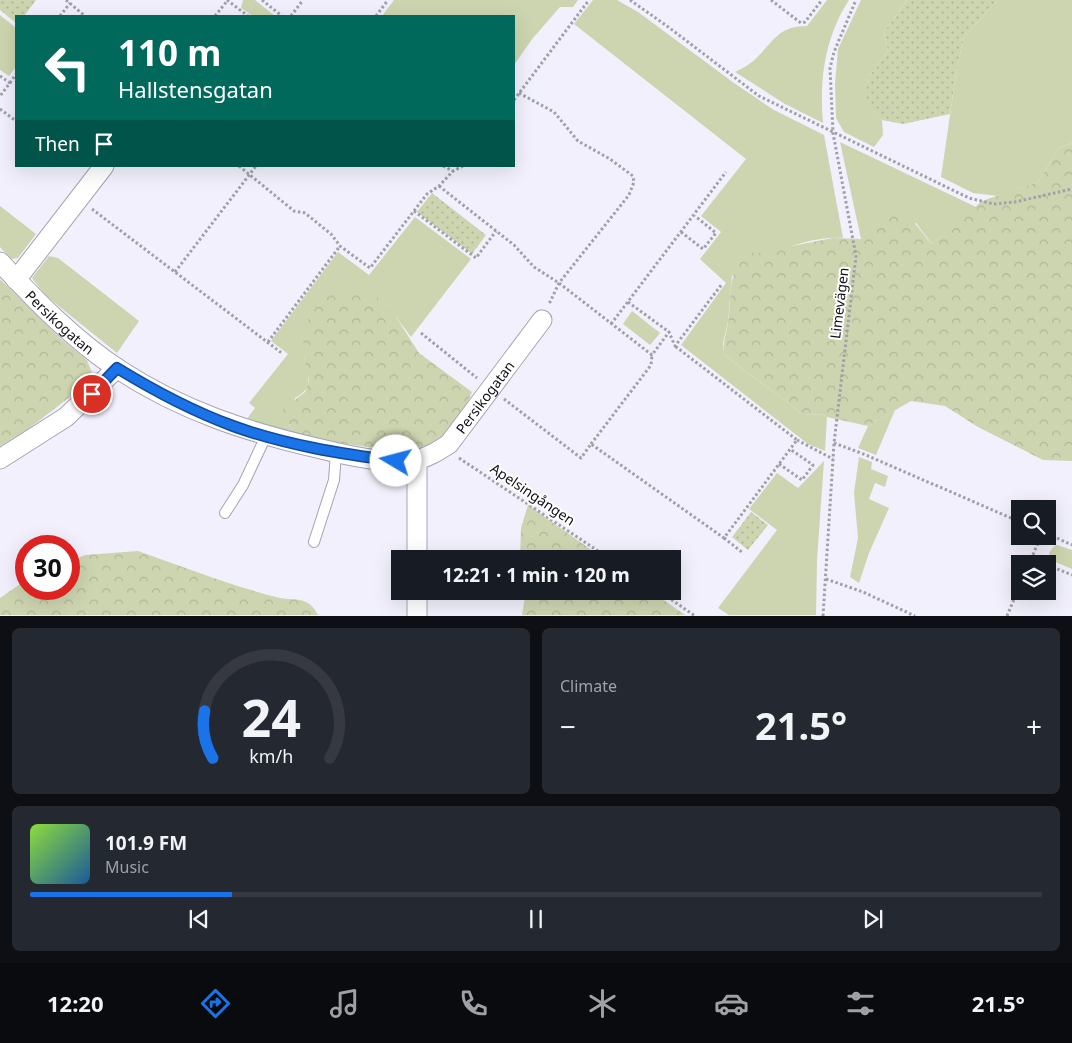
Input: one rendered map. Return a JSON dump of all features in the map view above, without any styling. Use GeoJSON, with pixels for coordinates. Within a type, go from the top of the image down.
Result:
{"type":"FeatureCollection","features":[{"type":"Feature","properties":{"kind":"street","name":"Persikogatan"},"geometry":{"type":"LineString","coordinates":[[16,280],[103,167]]}},
{"type":"Feature","properties":{"kind":"street","name":"Persikogatan"},"geometry":{"type":"LineString","coordinates":[[0,262],[72,335],[117,368],[209,417],[266,436],[336,453],[396,461],[417,460],[449,444],[542,320]]}},
{"type":"Feature","properties":{"kind":"street"},"geometry":{"type":"LineString","coordinates":[[0,459],[66,416],[117,368]]}},
{"type":"Feature","properties":{"kind":"street"},"geometry":{"type":"LineString","coordinates":[[417,460],[417,550]]}},
{"type":"Feature","properties":{"kind":"street"},"geometry":{"type":"LineString","coordinates":[[417,600],[417,616]]}},
{"type":"Feature","properties":{"kind":"lane"},"geometry":{"type":"LineString","coordinates":[[225,513],[243,485],[266,436]]}},
{"type":"Feature","properties":{"kind":"lane"},"geometry":{"type":"LineString","coordinates":[[314,542],[334,480],[336,453]]}},
{"type":"Feature","properties":{"kind":"path"},"geometry":{"type":"LineString","coordinates":[[66,0],[84,15]]}},
{"type":"Feature","properties":{"kind":"path"},"geometry":{"type":"LineString","coordinates":[[217,15],[227,0],[247,15]]}},
{"type":"Feature","properties":{"kind":"path"},"geometry":{"type":"LineString","coordinates":[[262,0],[281,15]]}},
{"type":"Feature","properties":{"kind":"path"},"geometry":{"type":"LineString","coordinates":[[292,15],[303,0]]}},
{"type":"Feature","properties":{"kind":"path"},"geometry":{"type":"LineString","coordinates":[[377,15],[388,0]]}},
{"type":"Feature","properties":{"kind":"path"},"geometry":{"type":"LineString","coordinates":[[515,99],[589,0]]}},
{"type":"Feature","properties":{"kind":"path"},"geometry":{"type":"LineString","coordinates":[[631,0],[759,96],[968,198],[994,204],[1016,202],[1072,190]]}},
{"type":"Feature","properties":{"kind":"path"},"geometry":{"type":"LineString","coordinates":[[771,0],[801,23],[805,22],[822,0]]}},
{"type":"Feature","properties":{"kind":"path","name":"Limevägen"},"geometry":{"type":"LineString","coordinates":[[823,616],[834,443],[856,256],[833,133],[830,68],[834,52],[856,0]]}},
{"type":"Feature","properties":{"kind":"path"},"geometry":{"type":"LineString","coordinates":[[61,15],[70,3]]}},
{"type":"Feature","properties":{"kind":"path"},"geometry":{"type":"LineString","coordinates":[[0,76],[10,83]]}},
{"type":"Feature","properties":{"kind":"path"},"geometry":{"type":"LineString","coordinates":[[0,96],[15,76]]}},
{"type":"Feature","properties":{"kind":"path"},"geometry":{"type":"LineString","coordinates":[[519,93],[554,112],[578,141],[610,159],[633,176],[634,182],[629,196],[559,283],[542,320]]}},
{"type":"Feature","properties":{"kind":"path"},"geometry":{"type":"LineString","coordinates":[[0,109],[15,120]]}},
{"type":"Feature","properties":{"kind":"path"},"geometry":{"type":"LineString","coordinates":[[240,167],[294,211],[304,213],[331,234],[340,246],[370,268],[432,189],[439,186],[453,171],[461,167]]}},
{"type":"Feature","properties":{"kind":"path"},"geometry":{"type":"LineString","coordinates":[[175,272],[255,167]]}},
{"type":"Feature","properties":{"kind":"path"},"geometry":{"type":"LineString","coordinates":[[445,167],[453,171]]}},
{"type":"Feature","properties":{"kind":"path"},"geometry":{"type":"LineString","coordinates":[[611,324],[726,172]]}},
{"type":"Feature","properties":{"kind":"path"},"geometry":{"type":"LineString","coordinates":[[439,186],[497,231],[534,267],[559,283],[652,355]]}},
{"type":"Feature","properties":{"kind":"path"},"geometry":{"type":"LineString","coordinates":[[78,199],[283,354]]}},
{"type":"Feature","properties":{"kind":"path"},"geometry":{"type":"LineString","coordinates":[[414,211],[476,258],[497,231]]}},
{"type":"Feature","properties":{"kind":"path"},"geometry":{"type":"LineString","coordinates":[[681,232],[703,249],[716,232],[695,216]]}},
{"type":"Feature","properties":{"kind":"path"},"geometry":{"type":"LineString","coordinates":[[268,342],[340,246]]}},
{"type":"Feature","properties":{"kind":"path"},"geometry":{"type":"LineString","coordinates":[[675,346],[722,284]]}},
{"type":"Feature","properties":{"kind":"path"},"geometry":{"type":"LineString","coordinates":[[628,302],[669,332],[675,346],[796,440],[834,460]]}},
{"type":"Feature","properties":{"kind":"path"},"geometry":{"type":"LineString","coordinates":[[421,333],[580,458],[651,365],[652,355],[669,332]]}},
{"type":"Feature","properties":{"kind":"path"},"geometry":{"type":"LineString","coordinates":[[724,538],[796,440]]}},
{"type":"Feature","properties":{"kind":"path"},"geometry":{"type":"LineString","coordinates":[[834,443],[1011,518]]}},
{"type":"Feature","properties":{"kind":"path"},"geometry":{"type":"LineString","coordinates":[[591,444],[743,553]]}},
{"type":"Feature","properties":{"kind":"path","name":"Apelsingången"},"geometry":{"type":"LineString","coordinates":[[443,447],[597,550]]}},
{"type":"Feature","properties":{"kind":"path"},"geometry":{"type":"LineString","coordinates":[[779,464],[802,480],[813,465],[790,449]]}},
{"type":"Feature","properties":{"kind":"path"},"geometry":{"type":"LineString","coordinates":[[1056,537],[1072,544]]}},
{"type":"Feature","properties":{"kind":"path"},"geometry":{"type":"LineString","coordinates":[[1056,568],[1072,575]]}},
{"type":"Feature","properties":{"kind":"path"},"geometry":{"type":"LineString","coordinates":[[826,579],[863,592],[915,616]]}},
{"type":"Feature","properties":{"kind":"path"},"geometry":{"type":"LineString","coordinates":[[672,600],[696,616]]}},
{"type":"Feature","properties":{"kind":"path"},"geometry":{"type":"LineString","coordinates":[[1007,616],[1014,600]]}},
{"type":"Feature","properties":{"kind":"green space"},"geometry":{"type":"Polygon","coordinates":[[[0,0],[36,0],[25,15],[15,15],[15,22],[0,10],[0,0]]]}},
{"type":"Feature","properties":{"kind":"green space"},"geometry":{"type":"Polygon","coordinates":[[[243,0],[255,0],[274,15],[252,15],[241,8],[243,0]]]}},
{"type":"Feature","properties":{"kind":"green space"},"geometry":{"type":"Polygon","coordinates":[[[394,0],[578,0],[573,7],[560,7],[533,38],[515,64],[515,15],[383,15],[394,0]]]}},
{"type":"Feature","properties":{"kind":"green space"},"geometry":{"type":"Polygon","coordinates":[[[593,0],[617,0],[638,12],[774,110],[824,135],[843,238],[813,240],[798,244],[771,255],[732,276],[728,322],[723,343],[724,354],[803,415],[822,414],[827,417],[825,451],[808,444],[681,345],[726,283],[700,259],[721,232],[701,216],[746,159],[574,24],[593,0]]]}},
{"type":"Feature","properties":{"kind":"green space"},"geometry":{"type":"Polygon","coordinates":[[[827,0],[849,0],[834,29],[829,44],[823,75],[823,123],[785,104],[735,72],[752,62],[776,37],[788,29],[807,26],[827,0]]]}},
{"type":"Feature","properties":{"kind":"green space"},"geometry":{"type":"Polygon","coordinates":[[[861,0],[907,0],[884,32],[888,51],[868,78],[865,101],[882,120],[883,135],[874,147],[844,132],[836,118],[835,84],[838,49],[861,0]]]}},
{"type":"Feature","properties":{"kind":"green space"},"geometry":{"type":"Polygon","coordinates":[[[907,0],[998,0],[964,37],[957,67],[950,114],[903,124],[882,120],[864,101],[868,78],[888,51],[884,32],[907,0]]]}},
{"type":"Feature","properties":{"kind":"green space"},"geometry":{"type":"Polygon","coordinates":[[[998,0],[1072,0],[1072,143],[1059,148],[1038,182],[998,196],[973,193],[941,177],[957,67],[964,37],[998,0]]]}},
{"type":"Feature","properties":{"kind":"green space"},"geometry":{"type":"Polygon","coordinates":[[[0,15],[15,27],[15,68],[9,76],[0,70],[0,15]]]}},
{"type":"Feature","properties":{"kind":"green space"},"geometry":{"type":"Polygon","coordinates":[[[840,142],[976,207],[932,244],[916,223],[870,228],[861,239],[840,142]]]}},
{"type":"Feature","properties":{"kind":"green space"},"geometry":{"type":"Polygon","coordinates":[[[1072,143],[1072,461],[1043,460],[978,427],[945,406],[911,401],[868,426],[827,417],[822,414],[803,415],[724,354],[731,286],[736,270],[748,252],[770,254],[782,248],[833,238],[861,239],[882,212],[892,212],[906,216],[912,220],[932,244],[982,201],[1038,182],[1059,148],[1072,143]]]}},
{"type":"Feature","properties":{"kind":"green space"},"geometry":{"type":"Polygon","coordinates":[[[432,193],[486,235],[472,254],[417,212],[432,193]]]}},
{"type":"Feature","properties":{"kind":"green space"},"geometry":{"type":"Polygon","coordinates":[[[0,206],[36,234],[18,258],[11,259],[0,247],[0,206]]]}},
{"type":"Feature","properties":{"kind":"green space"},"geometry":{"type":"Polygon","coordinates":[[[415,217],[471,259],[411,337],[396,317],[304,356],[308,385],[295,398],[289,425],[301,434],[247,419],[255,408],[249,403],[288,354],[271,341],[338,252],[369,275],[415,217]]]}},
{"type":"Feature","properties":{"kind":"green space"},"geometry":{"type":"Polygon","coordinates":[[[49,256],[58,258],[139,321],[117,353],[45,295],[32,278],[49,256]]]}},
{"type":"Feature","properties":{"kind":"green space"},"geometry":{"type":"Polygon","coordinates":[[[0,279],[61,339],[87,360],[92,373],[87,384],[28,429],[0,446],[0,279]]]}},
{"type":"Feature","properties":{"kind":"green space"},"geometry":{"type":"Polygon","coordinates":[[[351,288],[373,293],[396,317],[419,353],[472,392],[454,424],[436,441],[407,450],[336,442],[297,432],[289,424],[281,411],[305,392],[309,381],[304,356],[303,331],[313,310],[329,295],[351,288]]]}},
{"type":"Feature","properties":{"kind":"green space"},"geometry":{"type":"Polygon","coordinates":[[[632,311],[660,333],[650,345],[623,324],[632,311]]]}},
{"type":"Feature","properties":{"kind":"green space"},"geometry":{"type":"Polygon","coordinates":[[[895,410],[876,455],[858,448],[868,426],[895,410]]]}},
{"type":"Feature","properties":{"kind":"green space"},"geometry":{"type":"Polygon","coordinates":[[[859,457],[872,462],[871,469],[888,476],[885,487],[875,483],[869,499],[889,508],[869,553],[859,583],[850,577],[858,538],[854,493],[859,457]]]}},
{"type":"Feature","properties":{"kind":"green space"},"geometry":{"type":"Polygon","coordinates":[[[824,461],[817,560],[816,615],[729,615],[718,608],[777,530],[749,509],[777,473],[798,488],[824,461]]]}},
{"type":"Feature","properties":{"kind":"green space"},"geometry":{"type":"Polygon","coordinates":[[[528,505],[591,550],[520,550],[521,528],[528,505]]]}},
{"type":"Feature","properties":{"kind":"green space"},"geometry":{"type":"Polygon","coordinates":[[[751,512],[768,525],[748,550],[732,537],[751,512]]]}},
{"type":"Feature","properties":{"kind":"green space"},"geometry":{"type":"Polygon","coordinates":[[[1057,545],[1072,550],[1072,569],[1056,562],[1056,555],[1050,555],[1054,546],[1057,545]]]}},
{"type":"Feature","properties":{"kind":"green space"},"geometry":{"type":"Polygon","coordinates":[[[138,551],[241,587],[276,597],[305,601],[314,608],[318,615],[0,615],[0,598],[15,588],[15,600],[80,600],[80,557],[85,555],[138,551]]]}},
{"type":"Feature","properties":{"kind":"green space"},"geometry":{"type":"Polygon","coordinates":[[[524,600],[664,600],[685,615],[522,615],[524,600]]]}},
{"type":"Feature","properties":{"kind":"route"},"geometry":{"type":"LineString","coordinates":[[92,394],[117,368],[164,395],[209,417],[235,427],[341,454],[396,461]]}}]}
